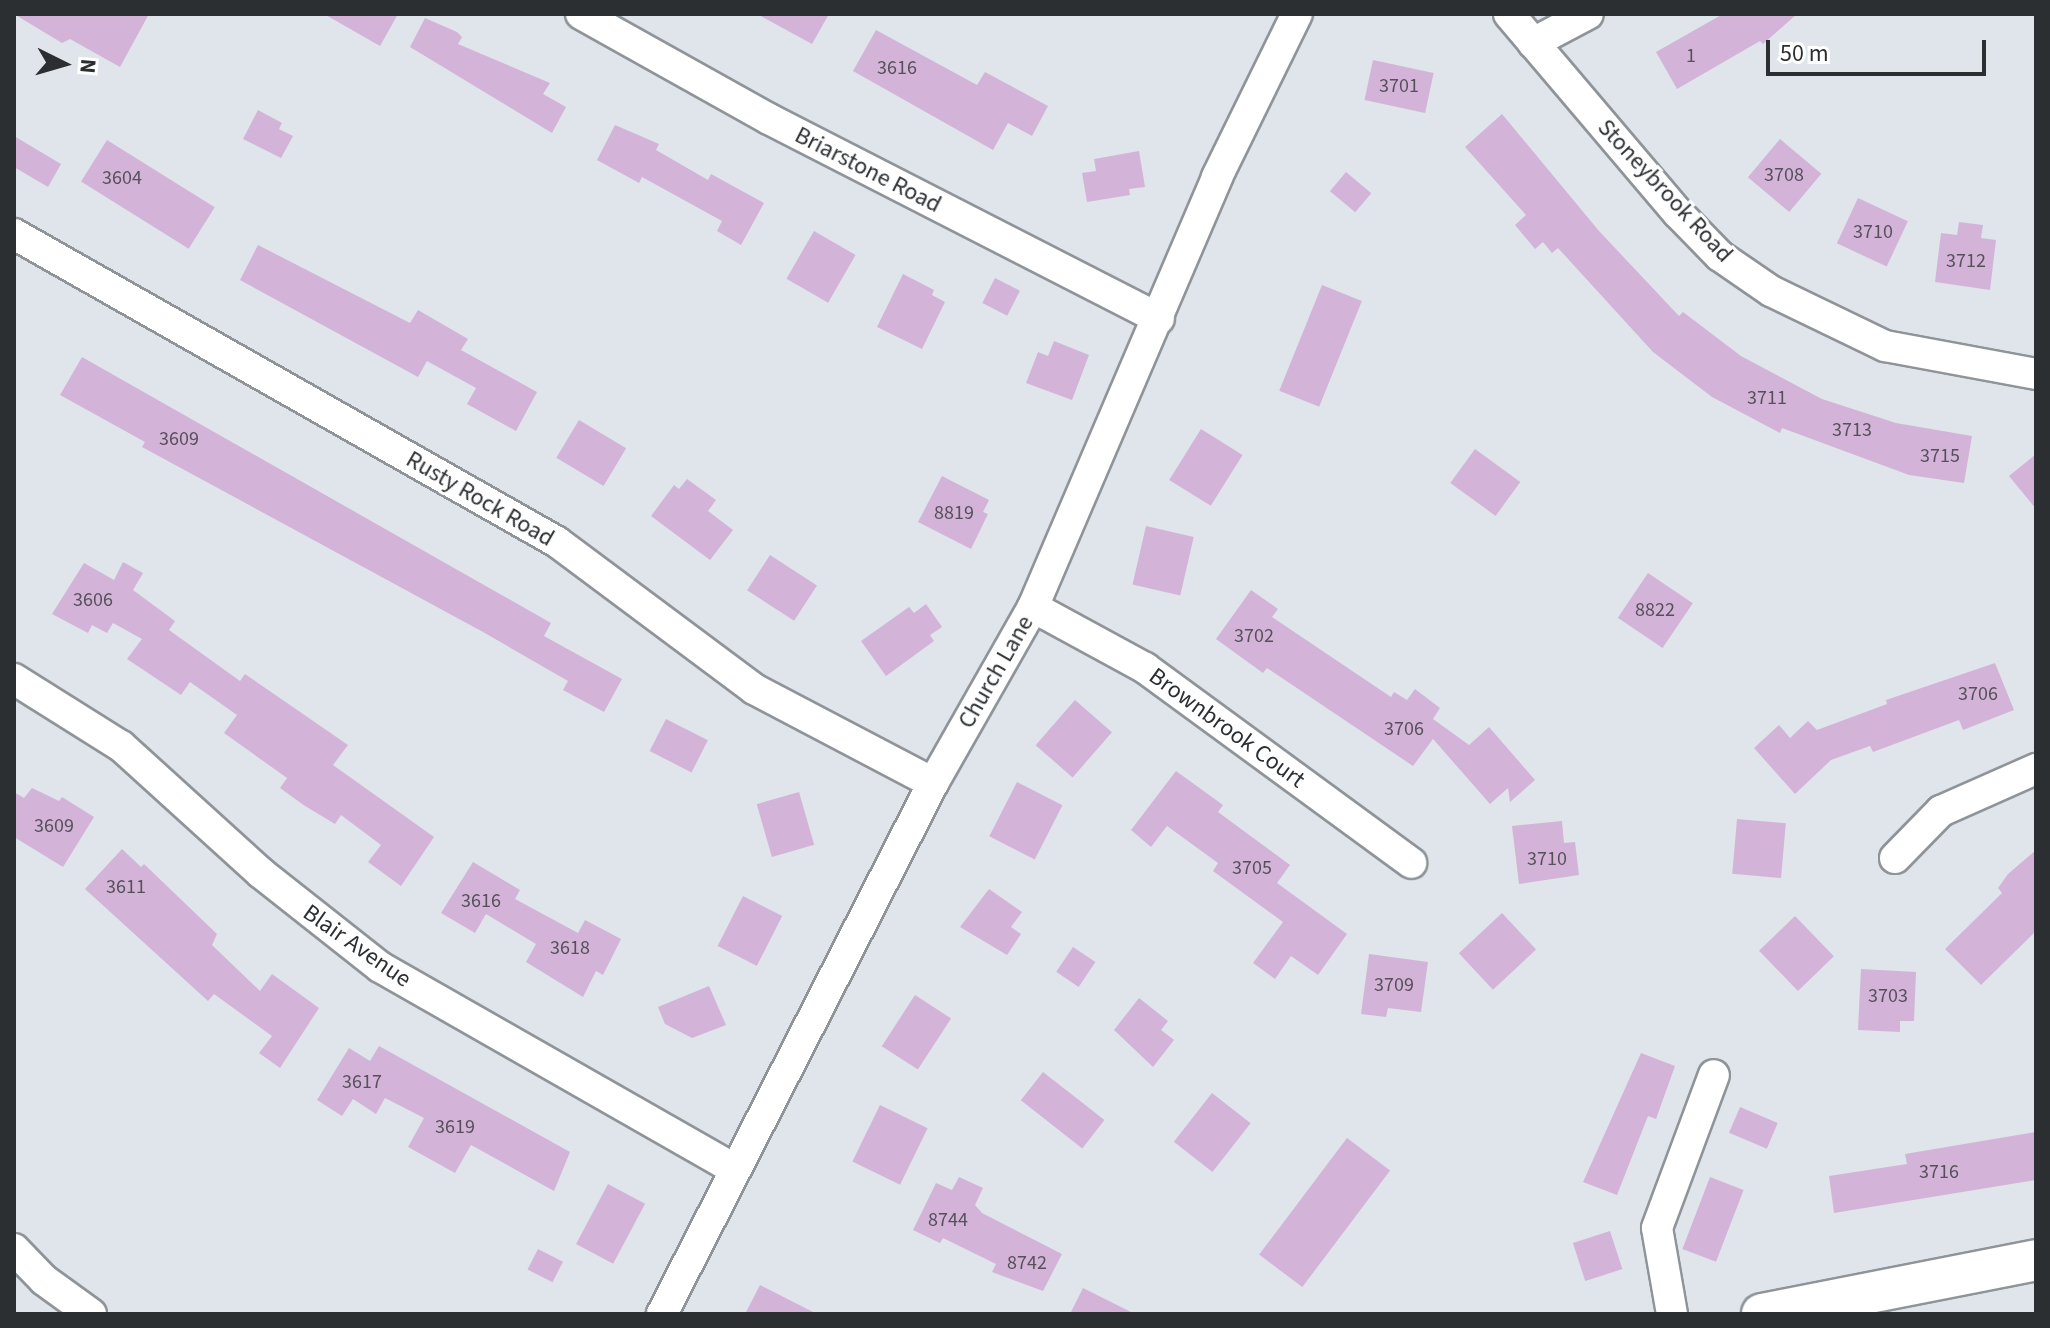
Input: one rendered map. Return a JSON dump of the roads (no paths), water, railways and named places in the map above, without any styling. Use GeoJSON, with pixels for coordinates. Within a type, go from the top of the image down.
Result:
{"type":"FeatureCollection","features":[{"type":"Feature","properties":{"kind":"main road"},"geometry":{"type":"LineString","coordinates":[[1762,1314],[2036,1260]]}},
{"type":"Feature","properties":{"kind":"street","name":"Briarstone Road"},"geometry":{"type":"LineString","coordinates":[[581,14],[769,119],[1159,319]]}},
{"type":"Feature","properties":{"kind":"street","name":"Church Lane"},"geometry":{"type":"LineString","coordinates":[[662,1314],[733,1168],[933,783],[1033,607],[1159,319],[1217,177],[1297,14]]}},
{"type":"Feature","properties":{"kind":"street","name":"Stoneybrook Road"},"geometry":{"type":"LineString","coordinates":[[1509,14],[1678,213],[1720,256],[1771,291],[1885,346],[2036,374]]}},
{"type":"Feature","properties":{"kind":"street"},"geometry":{"type":"LineString","coordinates":[[1533,43],[1588,14]]}},
{"type":"Feature","properties":{"kind":"street","name":"Rusty Rock Road"},"geometry":{"type":"LineString","coordinates":[[14,234],[557,542],[754,689],[933,783]]}},
{"type":"Feature","properties":{"kind":"street","name":"Brownbrook Court"},"geometry":{"type":"LineString","coordinates":[[1033,607],[1145,668],[1411,863]]}},
{"type":"Feature","properties":{"kind":"street","name":"Blair Avenue"},"geometry":{"type":"LineString","coordinates":[[14,679],[121,746],[271,882],[380,967],[733,1168]]}},
{"type":"Feature","properties":{"kind":"street"},"geometry":{"type":"LineString","coordinates":[[1895,858],[1941,811],[2036,769]]}},
{"type":"Feature","properties":{"kind":"street"},"geometry":{"type":"LineString","coordinates":[[1672,1314],[1657,1228],[1714,1075]]}},
{"type":"Feature","properties":{"kind":"street"},"geometry":{"type":"LineString","coordinates":[[14,1249],[44,1280],[91,1314]]}}]}
